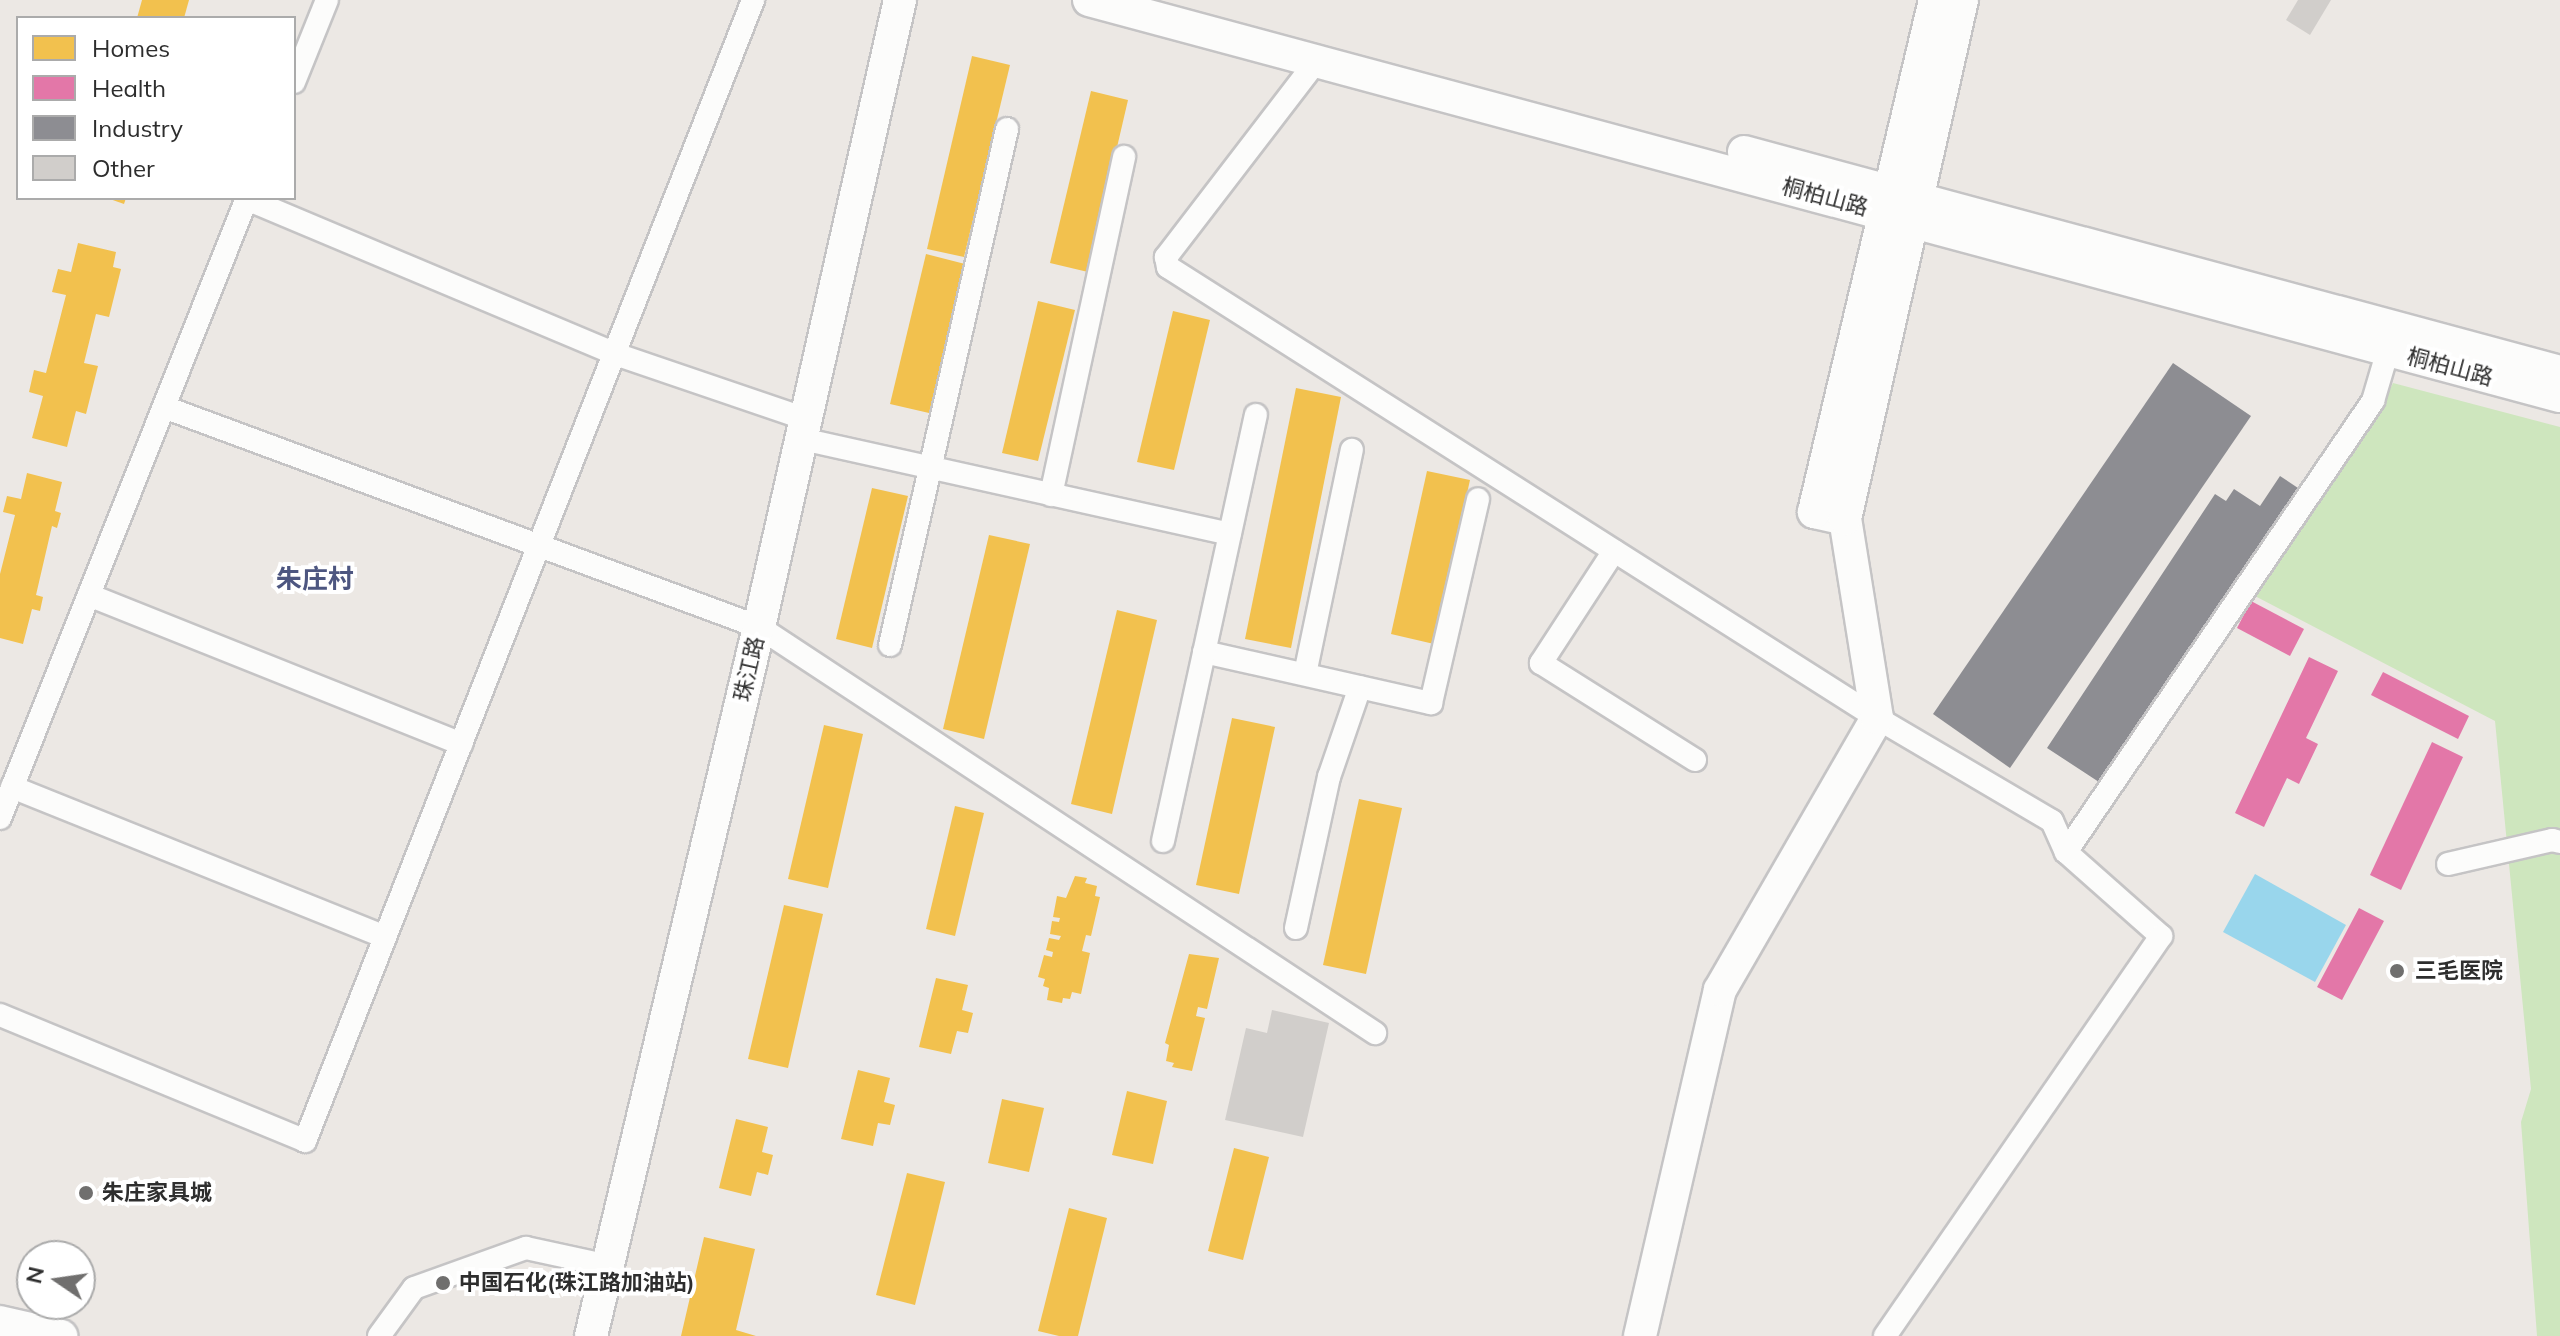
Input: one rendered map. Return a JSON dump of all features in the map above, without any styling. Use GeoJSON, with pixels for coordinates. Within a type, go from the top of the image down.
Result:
{"type":"FeatureCollection","features":[{"type":"Feature","properties":{"kind":"street"},"geometry":{"type":"LineString","coordinates":[[296,77],[327,0]]}},
{"type":"Feature","properties":{"kind":"street"},"geometry":{"type":"LineString","coordinates":[[0,1015],[305,1141],[753,0]]}},
{"type":"Feature","properties":{"kind":"street","name":"珠江路"},"geometry":{"type":"LineString","coordinates":[[591,1336],[759,627],[900,0]]}},
{"type":"Feature","properties":{"kind":"street","name":"桐柏山路"},"geometry":{"type":"LineString","coordinates":[[1089,0],[2560,372]]}},
{"type":"Feature","properties":{"kind":"street","name":"桐柏山路"},"geometry":{"type":"LineString","coordinates":[[1172,0],[1900,206],[2388,350],[2560,396]]}},
{"type":"Feature","properties":{"kind":"street"},"geometry":{"type":"LineString","coordinates":[[1900,206],[1935,0]]}},
{"type":"Feature","properties":{"kind":"street"},"geometry":{"type":"LineString","coordinates":[[1640,1336],[1720,990],[1877,718],[1845,519],[1814,512],[1962,0]]}},
{"type":"Feature","properties":{"kind":"street"},"geometry":{"type":"LineString","coordinates":[[1318,59],[1166,257],[1168,267],[1877,718],[2052,821],[2066,852],[2161,936],[1885,1336]]}},
{"type":"Feature","properties":{"kind":"street"},"geometry":{"type":"LineString","coordinates":[[890,645],[1007,129]]}},
{"type":"Feature","properties":{"kind":"street"},"geometry":{"type":"LineString","coordinates":[[1051,495],[1124,157]]}},
{"type":"Feature","properties":{"kind":"street"},"geometry":{"type":"LineString","coordinates":[[0,818],[246,200]]}},
{"type":"Feature","properties":{"kind":"street"},"geometry":{"type":"LineString","coordinates":[[252,200],[615,354],[804,429],[930,469],[1230,534]]}},
{"type":"Feature","properties":{"kind":"street"},"geometry":{"type":"LineString","coordinates":[[2066,852],[2373,401],[2388,350]]}},
{"type":"Feature","properties":{"kind":"street"},"geometry":{"type":"LineString","coordinates":[[164,407],[759,627],[1375,1033]]}},
{"type":"Feature","properties":{"kind":"street"},"geometry":{"type":"LineString","coordinates":[[1163,841],[1256,415]]}},
{"type":"Feature","properties":{"kind":"street"},"geometry":{"type":"LineString","coordinates":[[1305,674],[1352,450]]}},
{"type":"Feature","properties":{"kind":"street"},"geometry":{"type":"LineString","coordinates":[[1204,652],[1431,703],[1478,499]]}},
{"type":"Feature","properties":{"kind":"street"},"geometry":{"type":"LineString","coordinates":[[1614,551],[1541,663],[1695,760]]}},
{"type":"Feature","properties":{"kind":"street"},"geometry":{"type":"LineString","coordinates":[[89,595],[461,744]]}},
{"type":"Feature","properties":{"kind":"street"},"geometry":{"type":"LineString","coordinates":[[1296,928],[1329,777],[1360,687]]}},
{"type":"Feature","properties":{"kind":"street"},"geometry":{"type":"LineString","coordinates":[[12,787],[385,937]]}},
{"type":"Feature","properties":{"kind":"street"},"geometry":{"type":"LineString","coordinates":[[2448,864],[2552,840],[2560,842]]}},
{"type":"Feature","properties":{"kind":"street"},"geometry":{"type":"LineString","coordinates":[[379,1336],[414,1288],[526,1248],[609,1266]]}},
{"type":"Feature","properties":{"kind":"street"},"geometry":{"type":"LineString","coordinates":[[0,1322],[61,1336]]}},
{"type":"Feature","properties":{"kind":"green space"},"geometry":{"type":"Polygon","coordinates":[[[2393,383],[2560,427],[2560,1336],[2537,1336],[2521,1122],[2531,1089],[2495,721],[2253,595],[2375,420],[2393,383]]]}},
{"type":"Feature","properties":{"kind":"water"},"geometry":{"type":"Polygon","coordinates":[[[2255,874],[2346,925],[2315,982],[2223,932],[2255,874]]]}},
{"type":"Feature","properties":{"kind":"building: Homes"},"geometry":{"type":"Polygon","coordinates":[[[142,0],[189,0],[185,16],[138,16],[142,0]]]}},
{"type":"Feature","properties":{"kind":"building: Homes"},"geometry":{"type":"Polygon","coordinates":[[[972,56],[1010,65],[964,257],[927,249],[972,56]]]}},
{"type":"Feature","properties":{"kind":"building: Homes"},"geometry":{"type":"Polygon","coordinates":[[[1091,91],[1128,100],[1088,272],[1050,263],[1091,91]]]}},
{"type":"Feature","properties":{"kind":"building: Homes"},"geometry":{"type":"Polygon","coordinates":[[[78,243],[116,252],[113,267],[121,269],[109,317],[96,314],[84,363],[98,366],[86,414],[76,411],[67,447],[32,438],[43,396],[29,392],[34,370],[46,373],[66,295],[52,292],[58,269],[71,272],[78,243]]]}},
{"type":"Feature","properties":{"kind":"building: Homes"},"geometry":{"type":"Polygon","coordinates":[[[926,254],[965,264],[929,413],[890,404],[926,254]]]}},
{"type":"Feature","properties":{"kind":"building: Homes"},"geometry":{"type":"Polygon","coordinates":[[[1038,301],[1075,310],[1038,461],[1002,453],[1038,301]]]}},
{"type":"Feature","properties":{"kind":"building: Homes"},"geometry":{"type":"Polygon","coordinates":[[[1173,311],[1210,320],[1174,470],[1137,462],[1173,311]]]}},
{"type":"Feature","properties":{"kind":"building: Homes"},"geometry":{"type":"Polygon","coordinates":[[[1296,388],[1341,397],[1291,648],[1245,639],[1296,388]]]}},
{"type":"Feature","properties":{"kind":"building: Homes"},"geometry":{"type":"Polygon","coordinates":[[[1427,471],[1470,480],[1434,644],[1391,634],[1427,471]]]}},
{"type":"Feature","properties":{"kind":"building: Homes"},"geometry":{"type":"Polygon","coordinates":[[[27,473],[62,482],[55,511],[61,513],[57,528],[52,526],[36,595],[43,597],[40,611],[32,609],[23,644],[0,638],[0,574],[15,515],[3,512],[7,496],[21,499],[27,473]]]}},
{"type":"Feature","properties":{"kind":"building: Homes"},"geometry":{"type":"Polygon","coordinates":[[[872,488],[908,496],[872,648],[836,639],[872,488]]]}},
{"type":"Feature","properties":{"kind":"building: Homes"},"geometry":{"type":"Polygon","coordinates":[[[989,535],[1030,544],[984,739],[943,729],[989,535]]]}},
{"type":"Feature","properties":{"kind":"building: Homes"},"geometry":{"type":"Polygon","coordinates":[[[1117,610],[1157,620],[1112,814],[1071,804],[1117,610]]]}},
{"type":"Feature","properties":{"kind":"building: Homes"},"geometry":{"type":"Polygon","coordinates":[[[1232,718],[1275,727],[1239,894],[1196,885],[1232,718]]]}},
{"type":"Feature","properties":{"kind":"building: Homes"},"geometry":{"type":"Polygon","coordinates":[[[824,725],[863,734],[828,888],[788,879],[824,725]]]}},
{"type":"Feature","properties":{"kind":"building: Homes"},"geometry":{"type":"Polygon","coordinates":[[[1359,799],[1402,808],[1366,974],[1323,965],[1359,799]]]}},
{"type":"Feature","properties":{"kind":"building: Homes"},"geometry":{"type":"Polygon","coordinates":[[[955,806],[984,813],[955,936],[926,929],[955,806]]]}},
{"type":"Feature","properties":{"kind":"building: Homes"},"geometry":{"type":"Polygon","coordinates":[[[1075,876],[1087,878],[1085,883],[1097,886],[1095,896],[1100,897],[1091,936],[1086,935],[1082,951],[1090,953],[1081,994],[1072,992],[1070,999],[1063,998],[1062,1003],[1047,1000],[1049,988],[1043,986],[1045,979],[1038,977],[1044,955],[1052,957],[1053,952],[1046,950],[1049,938],[1059,940],[1061,936],[1050,934],[1052,921],[1059,922],[1060,918],[1053,917],[1057,896],[1066,898],[1075,876]]]}},
{"type":"Feature","properties":{"kind":"building: Homes"},"geometry":{"type":"Polygon","coordinates":[[[784,905],[823,914],[788,1068],[748,1059],[784,905]]]}},
{"type":"Feature","properties":{"kind":"building: Homes"},"geometry":{"type":"Polygon","coordinates":[[[1189,954],[1219,958],[1207,1009],[1198,1007],[1196,1016],[1205,1018],[1192,1071],[1172,1067],[1174,1063],[1166,1061],[1169,1045],[1165,1043],[1189,954]]]}},
{"type":"Feature","properties":{"kind":"building: Homes"},"geometry":{"type":"Polygon","coordinates":[[[936,978],[968,985],[962,1010],[973,1013],[968,1033],[957,1031],[951,1054],[919,1047],[936,978]]]}},
{"type":"Feature","properties":{"kind":"building: Homes"},"geometry":{"type":"Polygon","coordinates":[[[858,1070],[890,1078],[884,1102],[895,1105],[890,1125],[878,1123],[873,1146],[841,1139],[858,1070]]]}},
{"type":"Feature","properties":{"kind":"building: Homes"},"geometry":{"type":"Polygon","coordinates":[[[1127,1091],[1167,1101],[1153,1164],[1112,1155],[1127,1091]]]}},
{"type":"Feature","properties":{"kind":"building: Homes"},"geometry":{"type":"Polygon","coordinates":[[[1002,1099],[1044,1108],[1029,1172],[988,1163],[1002,1099]]]}},
{"type":"Feature","properties":{"kind":"building: Homes"},"geometry":{"type":"Polygon","coordinates":[[[736,1119],[768,1127],[762,1152],[773,1155],[768,1175],[757,1172],[751,1196],[719,1188],[736,1119]]]}},
{"type":"Feature","properties":{"kind":"building: Homes"},"geometry":{"type":"Polygon","coordinates":[[[1234,1148],[1269,1157],[1243,1260],[1208,1251],[1234,1148]]]}},
{"type":"Feature","properties":{"kind":"building: Homes"},"geometry":{"type":"Polygon","coordinates":[[[907,1173],[945,1182],[915,1305],[876,1295],[907,1173]]]}},
{"type":"Feature","properties":{"kind":"building: Homes"},"geometry":{"type":"Polygon","coordinates":[[[1069,1208],[1107,1218],[1078,1336],[1059,1336],[1038,1331],[1069,1208]]]}},
{"type":"Feature","properties":{"kind":"building: Homes"},"geometry":{"type":"Polygon","coordinates":[[[704,1237],[755,1249],[736,1330],[756,1336],[681,1336],[704,1237]]]}},
{"type":"Feature","properties":{"kind":"building: Health"},"geometry":{"type":"Polygon","coordinates":[[[2251,601],[2304,629],[2290,656],[2237,628],[2251,601]]]}},
{"type":"Feature","properties":{"kind":"building: Health"},"geometry":{"type":"Polygon","coordinates":[[[2309,657],[2338,671],[2306,738],[2318,744],[2299,784],[2287,778],[2264,827],[2235,813],[2309,657]]]}},
{"type":"Feature","properties":{"kind":"building: Health"},"geometry":{"type":"Polygon","coordinates":[[[2383,672],[2469,716],[2458,739],[2371,695],[2383,672]]]}},
{"type":"Feature","properties":{"kind":"building: Health"},"geometry":{"type":"Polygon","coordinates":[[[2432,742],[2463,757],[2401,890],[2370,875],[2432,742]]]}},
{"type":"Feature","properties":{"kind":"building: Health"},"geometry":{"type":"Polygon","coordinates":[[[2359,908],[2384,921],[2342,1000],[2317,987],[2359,908]]]}},
{"type":"Feature","properties":{"kind":"building: Industry"},"geometry":{"type":"Polygon","coordinates":[[[2173,363],[2251,416],[2010,768],[1933,714],[2173,363]]]}},
{"type":"Feature","properties":{"kind":"building: Industry"},"geometry":{"type":"Polygon","coordinates":[[[2280,476],[2298,488],[2102,784],[2047,748],[2215,494],[2226,501],[2234,489],[2260,506],[2280,476]]]}},
{"type":"Feature","properties":{"kind":"building: Other"},"geometry":{"type":"Polygon","coordinates":[[[2298,0],[2331,0],[2310,35],[2286,20],[2298,0]]]}},
{"type":"Feature","properties":{"kind":"building: Other"},"geometry":{"type":"Polygon","coordinates":[[[1272,1010],[1329,1023],[1303,1137],[1225,1120],[1246,1028],[1267,1033],[1272,1010]]]}},
{"type":"Feature","properties":{"kind":"place","name":"三毛医院"},"geometry":{"type":"Point","coordinates":[2397,971]}},
{"type":"Feature","properties":{"kind":"place","name":"朱庄家具城"},"geometry":{"type":"Point","coordinates":[86,1193]}},
{"type":"Feature","properties":{"kind":"place","name":"中国石化(珠江路加油站)"},"geometry":{"type":"Point","coordinates":[443,1283]}},
{"type":"Feature","properties":{"kind":"district","name":"朱庄村"},"geometry":{"type":"Point","coordinates":[315,579]}}]}
